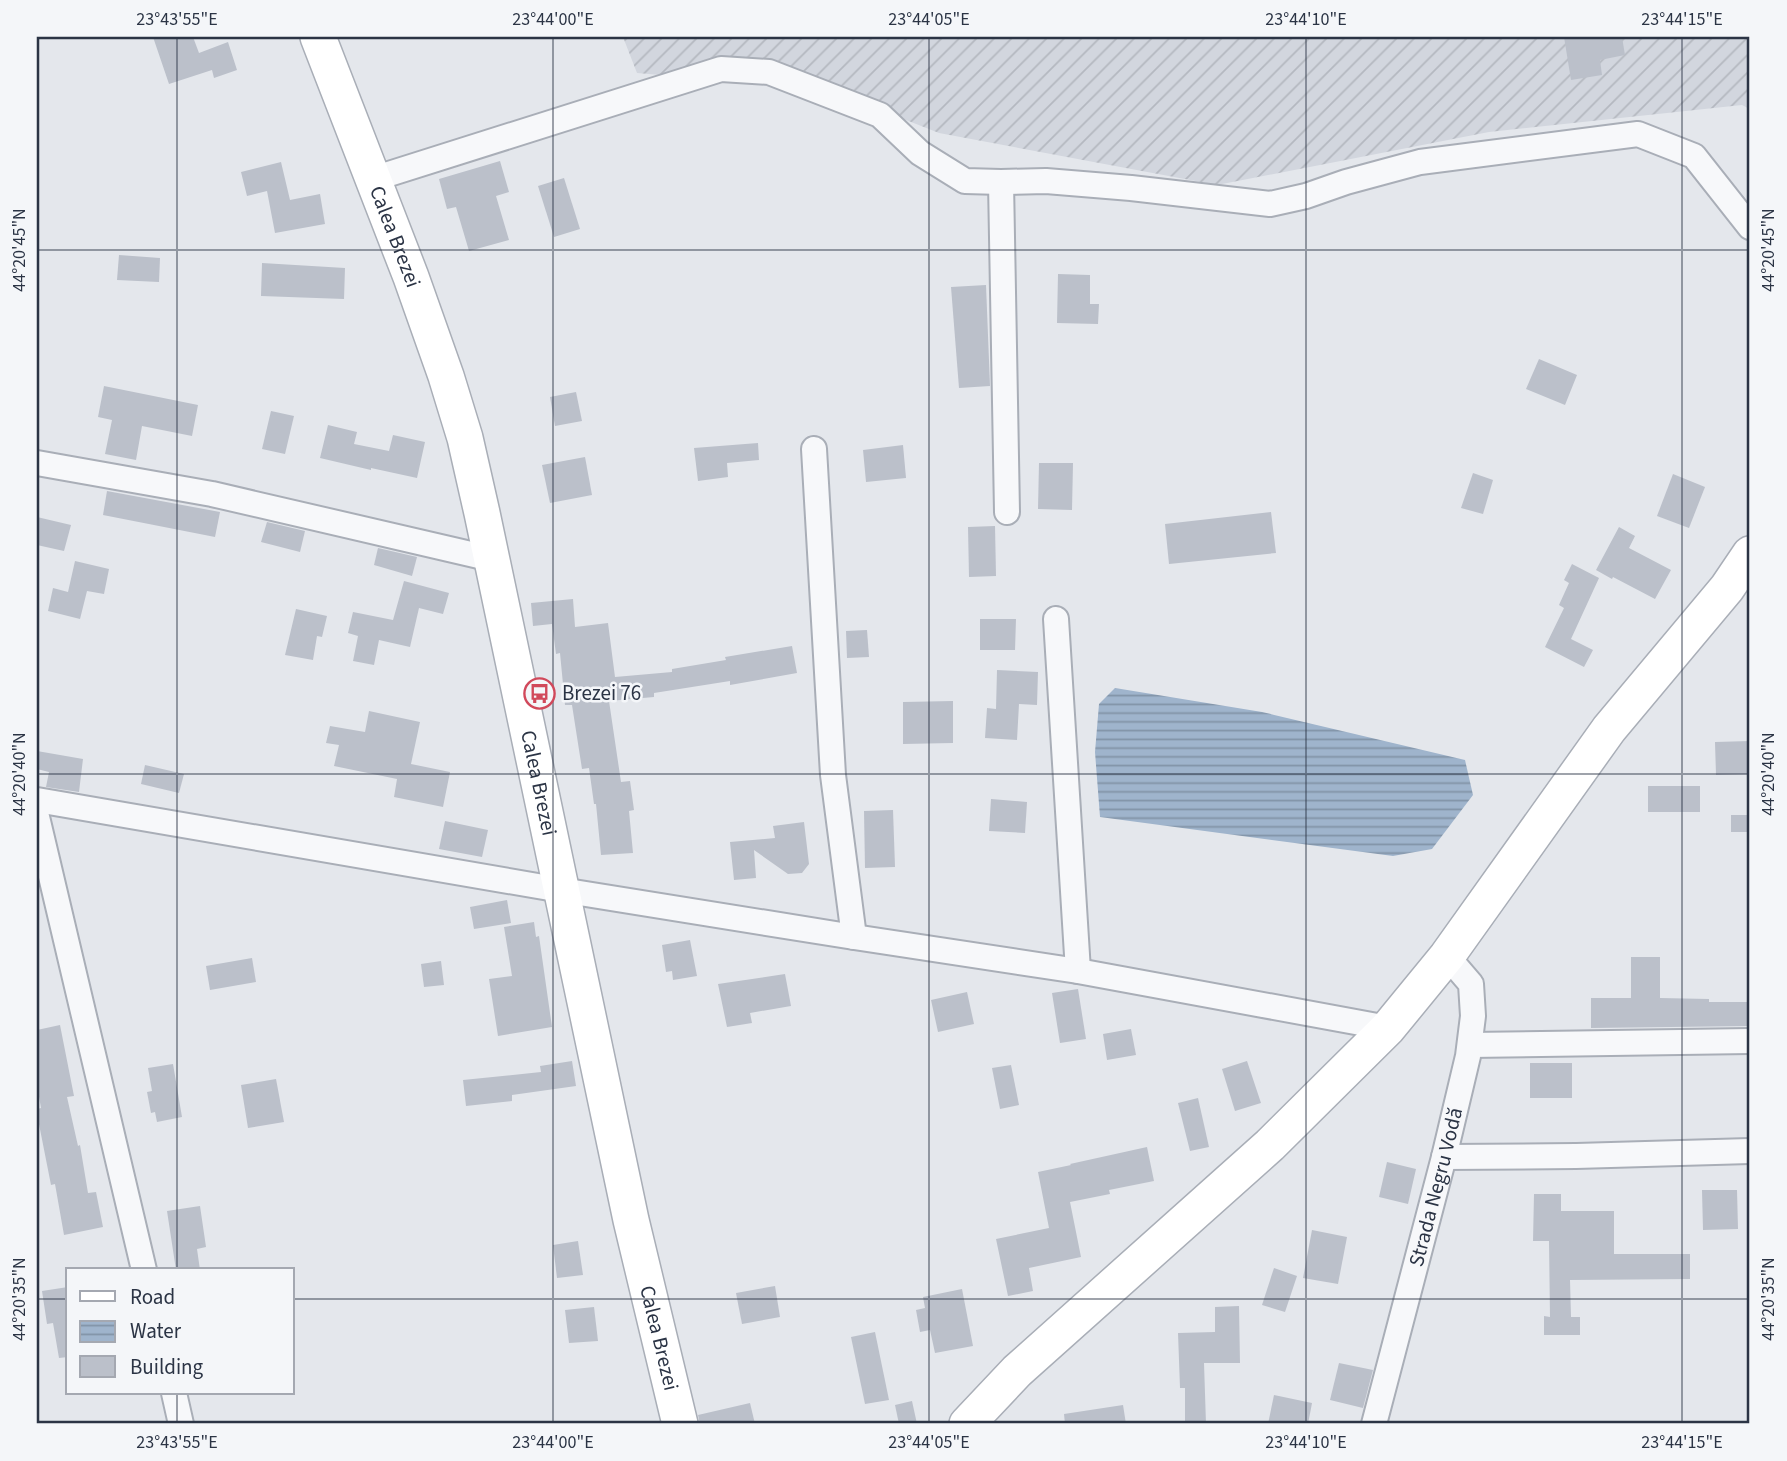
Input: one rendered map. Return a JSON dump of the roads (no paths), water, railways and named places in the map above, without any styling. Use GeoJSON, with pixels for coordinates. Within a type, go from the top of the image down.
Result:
{"type":"FeatureCollection","features":[{"type":"Feature","properties":{"kind":"street","name":"Calea Brezei"},"geometry":{"type":"LineString","coordinates":[[317,37],[411,277],[465,438],[631,1220],[680,1424]]}},
{"type":"Feature","properties":{"kind":"street"},"geometry":{"type":"LineString","coordinates":[[373,179],[721,69],[769,72],[880,115],[920,153],[965,181],[1046,181],[1270,204],[1420,162],[1638,134],[1695,156],[1750,227]]}},
{"type":"Feature","properties":{"kind":"street"},"geometry":{"type":"LineString","coordinates":[[1000,182],[1007,512]]}},
{"type":"Feature","properties":{"kind":"street"},"geometry":{"type":"LineString","coordinates":[[814,449],[833,775],[855,937]]}},
{"type":"Feature","properties":{"kind":"street"},"geometry":{"type":"LineString","coordinates":[[37,463],[212,494],[492,559]]}},
{"type":"Feature","properties":{"kind":"street"},"geometry":{"type":"LineString","coordinates":[[967,1424],[1017,1371],[1270,1145],[1388,1028],[1447,956],[1609,729],[1727,589],[1750,554]]}},
{"type":"Feature","properties":{"kind":"street"},"geometry":{"type":"LineString","coordinates":[[1056,619],[1078,971]]}},
{"type":"Feature","properties":{"kind":"street"},"geometry":{"type":"LineString","coordinates":[[37,800],[561,890],[1078,971],[1388,1028]]}},
{"type":"Feature","properties":{"kind":"street"},"geometry":{"type":"LineString","coordinates":[[37,817],[144,1268]]}},
{"type":"Feature","properties":{"kind":"street","name":"Strada Negru Vodă"},"geometry":{"type":"LineString","coordinates":[[1374,1424],[1444,1157],[1469,1045],[1473,1016],[1471,984],[1447,956]]}},
{"type":"Feature","properties":{"kind":"street"},"geometry":{"type":"LineString","coordinates":[[1469,1045],[1750,1041]]}},
{"type":"Feature","properties":{"kind":"street"},"geometry":{"type":"LineString","coordinates":[[1444,1157],[1750,1152]]}},
{"type":"Feature","properties":{"kind":"street"},"geometry":{"type":"LineString","coordinates":[[174,1394],[181,1424]]}},
{"type":"Feature","properties":{"kind":"water"},"geometry":{"type":"Polygon","coordinates":[[[1115,688],[1262,712],[1465,760],[1473,795],[1432,849],[1393,856],[1100,817],[1095,752],[1099,704],[1115,688]]]}},
{"type":"Feature","properties":{"kind":"place","name":"Brezei 76"},"geometry":{"type":"Point","coordinates":[539,693]}}]}
